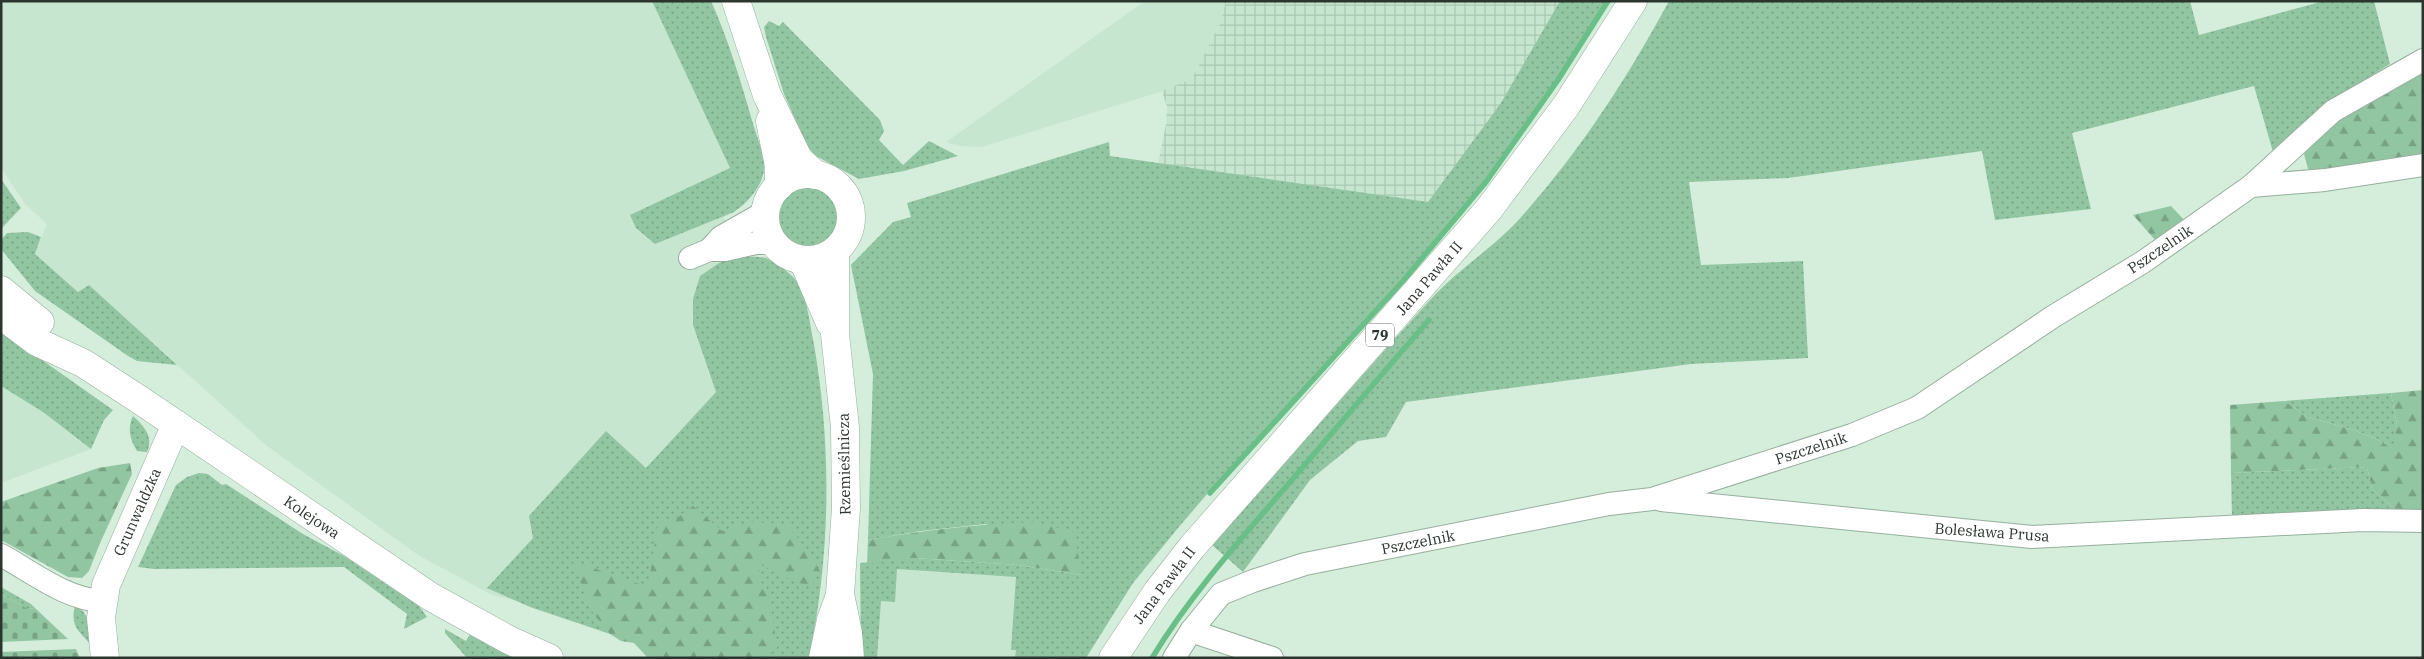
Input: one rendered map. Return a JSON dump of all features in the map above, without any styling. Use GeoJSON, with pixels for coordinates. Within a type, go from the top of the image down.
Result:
{"type":"FeatureCollection","features":[{"type":"Feature","properties":{"kind":"street"},"geometry":{"type":"LineString","coordinates":[[736,1],[767,95],[799,160],[816,175],[831,181],[843,192],[850,206],[851,221],[846,238],[835,252],[820,259],[803,260],[786,254],[774,243],[768,232],[765,212],[770,198],[779,186],[796,176],[816,175]]}},
{"type":"Feature","properties":{"kind":"street","name":"Jana Pawła II"},"geometry":{"type":"LineString","coordinates":[[1113,658],[1157,592],[1192,546],[1489,209],[1566,106],[1633,1]]}},
{"type":"Feature","properties":{"kind":"street","name":"Pszczelnik"},"geometry":{"type":"LineString","coordinates":[[1174,658],[1191,630],[1221,594],[1306,564],[1609,504],[1652,499],[1852,435],[1917,408],[2054,316],[2143,262],[2250,186],[2333,112],[2423,60]]}},
{"type":"Feature","properties":{"kind":"street"},"geometry":{"type":"LineString","coordinates":[[767,95],[778,166],[779,186]]}},
{"type":"Feature","properties":{"kind":"street"},"geometry":{"type":"LineString","coordinates":[[2250,186],[2325,180],[2423,165]]}},
{"type":"Feature","properties":{"kind":"street"},"geometry":{"type":"LineString","coordinates":[[765,212],[721,238],[699,254],[756,243],[774,243]]}},
{"type":"Feature","properties":{"kind":"street","name":"Rzemieślnicza"},"geometry":{"type":"LineString","coordinates":[[835,252],[834,334],[845,428],[846,508],[840,594],[848,633],[850,658]]}},
{"type":"Feature","properties":{"kind":"street","name":"Rzemieślnicza"},"geometry":{"type":"LineString","coordinates":[[803,260],[834,334]]}},
{"type":"Feature","properties":{"kind":"street","name":"Kolejowa"},"geometry":{"type":"LineString","coordinates":[[1,290],[46,327],[83,363]]}},
{"type":"Feature","properties":{"kind":"street","name":"Kolejowa"},"geometry":{"type":"LineString","coordinates":[[1,315],[36,342],[83,363],[431,597],[509,640],[549,658]]}},
{"type":"Feature","properties":{"kind":"street","name":"Grunwaldzka"},"geometry":{"type":"LineString","coordinates":[[105,658],[101,635],[106,585],[176,424]]}},
{"type":"Feature","properties":{"kind":"street","name":"Bolesława Prusa"},"geometry":{"type":"LineString","coordinates":[[1652,499],[2032,538],[2363,520],[2423,521]]}},
{"type":"Feature","properties":{"kind":"street"},"geometry":{"type":"LineString","coordinates":[[1,555],[78,596],[92,601],[103,601]]}},
{"type":"Feature","properties":{"kind":"street","name":"Rzemieślnicza"},"geometry":{"type":"LineString","coordinates":[[823,658],[830,620],[840,594]]}},
{"type":"Feature","properties":{"kind":"street"},"geometry":{"type":"LineString","coordinates":[[1191,630],[1272,658]]}},
{"type":"Feature","properties":{"kind":"shaded area"},"geometry":{"type":"Polygon","coordinates":[[[1,1],[711,1],[740,79],[761,150],[764,169],[753,194],[744,205],[724,217],[739,257],[693,325],[716,392],[646,468],[517,601],[492,595],[418,555],[267,446],[89,285],[78,292],[35,254],[47,224],[26,205],[1,168],[1,1]]]}},
{"type":"Feature","properties":{"kind":"shaded area"},"geometry":{"type":"Polygon","coordinates":[[[1145,1],[1223,1],[1225,4],[1221,22],[1192,79],[1176,87],[982,147],[959,146],[946,142],[1145,1]]]}},
{"type":"Feature","properties":{"kind":"shaded area"},"geometry":{"type":"Polygon","coordinates":[[[1223,1],[1560,1],[1501,104],[1428,203],[1158,164],[1166,124],[1167,107],[1162,91],[1192,79],[1221,22],[1225,4],[1223,1]]]}},
{"type":"Feature","properties":{"kind":"shaded area"},"geometry":{"type":"Polygon","coordinates":[[[1,386],[43,412],[91,449],[1,483],[1,386]]]}},
{"type":"Feature","properties":{"kind":"shaded area"},"geometry":{"type":"Polygon","coordinates":[[[867,564],[1018,565],[1035,658],[868,658],[867,564]]]}},
{"type":"Feature","properties":{"kind":"green space"},"geometry":{"type":"Polygon","coordinates":[[[652,1],[711,1],[734,62],[764,163],[761,182],[749,199],[734,212],[655,244],[636,228],[630,215],[730,168],[652,1]]]}},
{"type":"Feature","properties":{"kind":"green space"},"geometry":{"type":"Polygon","coordinates":[[[1560,1],[1608,1],[1558,80],[1486,182],[1403,279],[1226,472],[1178,528],[1133,583],[1086,658],[1015,658],[1016,650],[1011,650],[1016,577],[897,569],[895,602],[881,601],[877,658],[861,658],[860,563],[914,558],[1018,565],[1082,575],[986,524],[921,531],[868,540],[873,374],[851,265],[893,222],[911,217],[907,203],[1109,142],[1110,156],[1428,202],[1501,103],[1560,1]]]}},
{"type":"Feature","properties":{"kind":"green space"},"geometry":{"type":"Polygon","coordinates":[[[1669,1],[2190,1],[2199,35],[2324,1],[2374,1],[2390,64],[2328,103],[2273,152],[2254,86],[2072,133],[2091,209],[1995,220],[1982,151],[1788,178],[1689,182],[1701,265],[1803,261],[1808,358],[1691,364],[1406,402],[1386,437],[1358,441],[1310,480],[1243,572],[1212,545],[1430,300],[1522,216],[1564,166],[1602,113],[1637,58],[1669,1]]]}},
{"type":"Feature","properties":{"kind":"green space"},"geometry":{"type":"Polygon","coordinates":[[[769,21],[779,26],[783,22],[880,120],[884,131],[879,140],[903,165],[929,141],[958,156],[904,171],[859,179],[816,156],[807,146],[784,94],[766,37],[764,27],[769,21]]]}},
{"type":"Feature","properties":{"kind":"green space"},"geometry":{"type":"Polygon","coordinates":[[[2423,70],[2423,157],[2324,173],[2308,169],[2304,154],[2343,115],[2423,70]]]}},
{"type":"Feature","properties":{"kind":"green space"},"geometry":{"type":"Polygon","coordinates":[[[1,179],[21,208],[1,229],[1,179]]]}},
{"type":"Feature","properties":{"kind":"green space"},"geometry":{"type":"Polygon","coordinates":[[[810,187],[827,192],[832,196],[836,201],[841,218],[836,235],[832,240],[827,244],[810,249],[793,244],[788,240],[784,235],[779,218],[784,201],[788,196],[793,192],[810,187]]]}},
{"type":"Feature","properties":{"kind":"green space"},"geometry":{"type":"Polygon","coordinates":[[[2171,206],[2187,223],[2156,241],[2133,215],[2171,206]]]}},
{"type":"Feature","properties":{"kind":"green space"},"geometry":{"type":"Polygon","coordinates":[[[28,232],[41,237],[35,254],[78,292],[89,285],[177,365],[137,361],[35,291],[1,249],[1,240],[7,233],[28,232]]]}},
{"type":"Feature","properties":{"kind":"green space"},"geometry":{"type":"Polygon","coordinates":[[[739,257],[766,258],[789,273],[802,291],[809,315],[823,418],[826,498],[822,578],[809,657],[651,658],[636,642],[607,629],[610,634],[530,607],[487,588],[533,538],[529,516],[606,431],[646,468],[716,392],[693,325],[693,299],[700,276],[719,263],[739,257]]]}},
{"type":"Feature","properties":{"kind":"green space"},"geometry":{"type":"Polygon","coordinates":[[[1,331],[113,410],[104,420],[91,449],[43,412],[1,386],[1,331]]]}},
{"type":"Feature","properties":{"kind":"green space"},"geometry":{"type":"Polygon","coordinates":[[[2423,390],[2423,513],[2396,510],[2372,489],[2367,467],[2231,473],[2230,405],[2284,401],[2308,417],[2351,429],[2377,439],[2393,449],[2397,425],[2391,393],[2423,390]]]}},
{"type":"Feature","properties":{"kind":"green space"},"geometry":{"type":"Polygon","coordinates":[[[2391,393],[2397,425],[2394,450],[2377,439],[2351,429],[2308,417],[2284,401],[2391,393]]]}},
{"type":"Feature","properties":{"kind":"green space"},"geometry":{"type":"Polygon","coordinates":[[[133,416],[141,424],[149,437],[147,452],[137,451],[133,443],[130,429],[133,416]]]}},
{"type":"Feature","properties":{"kind":"green space"},"geometry":{"type":"Polygon","coordinates":[[[130,463],[132,474],[89,571],[82,578],[68,577],[1,540],[1,502],[98,468],[130,463]]]}},
{"type":"Feature","properties":{"kind":"green space"},"geometry":{"type":"Polygon","coordinates":[[[2367,467],[2372,489],[2396,510],[2232,517],[2231,473],[2367,467]]]}},
{"type":"Feature","properties":{"kind":"green space"},"geometry":{"type":"Polygon","coordinates":[[[199,473],[208,474],[222,485],[226,484],[303,534],[344,556],[419,606],[427,617],[404,629],[407,614],[344,567],[154,569],[138,567],[176,485],[187,477],[199,473]]]}},
{"type":"Feature","properties":{"kind":"green space"},"geometry":{"type":"Polygon","coordinates":[[[693,506],[722,531],[749,522],[787,524],[810,554],[820,571],[812,585],[798,583],[758,564],[761,581],[770,601],[777,648],[764,658],[648,658],[634,643],[621,641],[610,634],[590,609],[573,561],[648,587],[659,518],[672,522],[693,506]]]}},
{"type":"Feature","properties":{"kind":"green space"},"geometry":{"type":"Polygon","coordinates":[[[1036,522],[1074,532],[1082,575],[1018,565],[914,558],[867,564],[868,540],[952,528],[1036,522]]]}},
{"type":"Feature","properties":{"kind":"green space"},"geometry":{"type":"Polygon","coordinates":[[[1,587],[35,608],[28,609],[1,594],[1,587]]]}},
{"type":"Feature","properties":{"kind":"green space"},"geometry":{"type":"Polygon","coordinates":[[[1,594],[28,609],[35,608],[68,639],[1,642],[1,594]]]}},
{"type":"Feature","properties":{"kind":"green space"},"geometry":{"type":"Polygon","coordinates":[[[75,605],[84,613],[89,622],[91,645],[74,623],[75,605]]]}},
{"type":"Feature","properties":{"kind":"green space"},"geometry":{"type":"Polygon","coordinates":[[[445,629],[466,641],[472,631],[523,658],[467,658],[445,633],[445,629]]]}},
{"type":"Feature","properties":{"kind":"green space"},"geometry":{"type":"Polygon","coordinates":[[[76,649],[80,658],[1,658],[1,652],[76,649]]]}},
{"type":"Feature","properties":{"kind":"waterway"},"geometry":{"type":"LineString","coordinates":[[1210,493],[1403,281],[1486,182],[1558,80],[1608,1]]}},
{"type":"Feature","properties":{"kind":"waterway"},"geometry":{"type":"LineString","coordinates":[[1152,658],[1186,608],[1223,560],[1429,320]]}}]}
